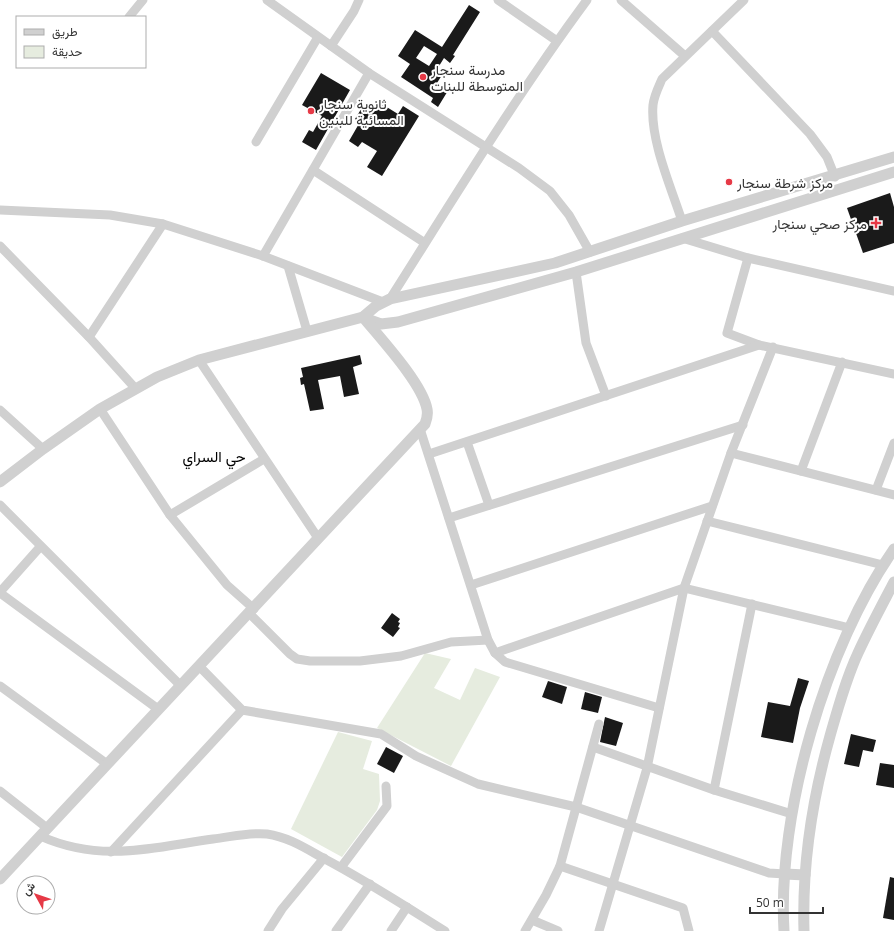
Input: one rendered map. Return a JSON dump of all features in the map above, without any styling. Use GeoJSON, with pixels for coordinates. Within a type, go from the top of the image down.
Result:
{"type":"FeatureCollection","features":[{"type":"Feature","properties":{"kind":"street"},"geometry":{"type":"LineString","coordinates":[[130,16],[143,0]]}},
{"type":"Feature","properties":{"kind":"street"},"geometry":{"type":"LineString","coordinates":[[267,0],[369,73],[519,168],[550,191],[570,215],[590,252]]}},
{"type":"Feature","properties":{"kind":"street"},"geometry":{"type":"LineString","coordinates":[[331,46],[354,11],[359,0]]}},
{"type":"Feature","properties":{"kind":"street"},"geometry":{"type":"LineString","coordinates":[[498,0],[557,41]]}},
{"type":"Feature","properties":{"kind":"street"},"geometry":{"type":"LineString","coordinates":[[390,324],[384,321],[380,315],[379,308],[425,243],[486,147],[557,41],[587,0]]}},
{"type":"Feature","properties":{"kind":"street"},"geometry":{"type":"LineString","coordinates":[[621,0],[685,56]]}},
{"type":"Feature","properties":{"kind":"street"},"geometry":{"type":"LineString","coordinates":[[682,222],[655,136],[653,104],[656,92],[662,79],[744,0]]}},
{"type":"Feature","properties":{"kind":"street"},"geometry":{"type":"LineString","coordinates":[[712,31],[810,134],[825,153],[835,176]]}},
{"type":"Feature","properties":{"kind":"street"},"geometry":{"type":"LineString","coordinates":[[256,142],[318,37]]}},
{"type":"Feature","properties":{"kind":"street"},"geometry":{"type":"LineString","coordinates":[[262,256],[369,73]]}},
{"type":"Feature","properties":{"kind":"street"},"geometry":{"type":"LineString","coordinates":[[0,482],[43,448],[100,409],[157,377],[199,360],[363,317],[386,300],[555,263],[682,222],[894,157]]}},
{"type":"Feature","properties":{"kind":"street"},"geometry":{"type":"LineString","coordinates":[[313,170],[425,243]]}},
{"type":"Feature","properties":{"kind":"street"},"geometry":{"type":"LineString","coordinates":[[363,317],[381,324],[390,324],[576,272],[894,172]]}},
{"type":"Feature","properties":{"kind":"street"},"geometry":{"type":"LineString","coordinates":[[0,210],[110,215],[163,224],[262,256],[386,300]]}},
{"type":"Feature","properties":{"kind":"street"},"geometry":{"type":"LineString","coordinates":[[89,337],[163,224]]}},
{"type":"Feature","properties":{"kind":"street"},"geometry":{"type":"LineString","coordinates":[[682,238],[748,258],[894,291]]}},
{"type":"Feature","properties":{"kind":"street"},"geometry":{"type":"LineString","coordinates":[[0,246],[89,337],[135,388]]}},
{"type":"Feature","properties":{"kind":"street"},"geometry":{"type":"LineString","coordinates":[[748,258],[727,333],[759,345],[894,374]]}},
{"type":"Feature","properties":{"kind":"street"},"geometry":{"type":"LineString","coordinates":[[288,266],[307,331]]}},
{"type":"Feature","properties":{"kind":"street"},"geometry":{"type":"LineString","coordinates":[[576,272],[586,343],[606,396]]}},
{"type":"Feature","properties":{"kind":"street"},"geometry":{"type":"LineString","coordinates":[[0,879],[180,685],[252,611],[420,429],[428,416],[425,401],[409,375],[363,317]]}},
{"type":"Feature","properties":{"kind":"street"},"geometry":{"type":"LineString","coordinates":[[429,454],[759,345]]}},
{"type":"Feature","properties":{"kind":"street"},"geometry":{"type":"LineString","coordinates":[[599,931],[614,885],[647,768],[684,588],[706,521],[773,347]]}},
{"type":"Feature","properties":{"kind":"street"},"geometry":{"type":"LineString","coordinates":[[199,360],[318,538]]}},
{"type":"Feature","properties":{"kind":"street"},"geometry":{"type":"LineString","coordinates":[[801,471],[842,362]]}},
{"type":"Feature","properties":{"kind":"street"},"geometry":{"type":"LineString","coordinates":[[100,409],[170,515],[227,585],[290,654],[297,659],[310,662],[387,658],[401,656],[451,642],[488,640]]}},
{"type":"Feature","properties":{"kind":"street"},"geometry":{"type":"LineString","coordinates":[[0,410],[43,448]]}},
{"type":"Feature","properties":{"kind":"street"},"geometry":{"type":"LineString","coordinates":[[449,518],[743,425]]}},
{"type":"Feature","properties":{"kind":"street"},"geometry":{"type":"LineString","coordinates":[[420,429],[488,640],[495,653],[505,662],[659,708]]}},
{"type":"Feature","properties":{"kind":"street"},"geometry":{"type":"LineString","coordinates":[[467,442],[489,505]]}},
{"type":"Feature","properties":{"kind":"street"},"geometry":{"type":"LineString","coordinates":[[876,490],[894,443]]}},
{"type":"Feature","properties":{"kind":"street"},"geometry":{"type":"LineString","coordinates":[[732,453],[894,495]]}},
{"type":"Feature","properties":{"kind":"street"},"geometry":{"type":"LineString","coordinates":[[170,515],[264,459]]}},
{"type":"Feature","properties":{"kind":"street"},"geometry":{"type":"LineString","coordinates":[[0,505],[40,547],[180,685]]}},
{"type":"Feature","properties":{"kind":"street"},"geometry":{"type":"LineString","coordinates":[[471,585],[712,506]]}},
{"type":"Feature","properties":{"kind":"street"},"geometry":{"type":"LineString","coordinates":[[706,521],[883,565]]}},
{"type":"Feature","properties":{"kind":"street"},"geometry":{"type":"LineString","coordinates":[[40,547],[0,593],[158,709]]}},
{"type":"Feature","properties":{"kind":"street"},"geometry":{"type":"LineString","coordinates":[[784,931],[782,900],[792,814],[806,754],[833,665],[869,587],[894,549]]}},
{"type":"Feature","properties":{"kind":"street"},"geometry":{"type":"LineString","coordinates":[[804,931],[805,875],[811,818],[822,763],[838,705],[858,654],[894,582]]}},
{"type":"Feature","properties":{"kind":"street"},"geometry":{"type":"LineString","coordinates":[[495,653],[684,588],[850,628]]}},
{"type":"Feature","properties":{"kind":"street"},"geometry":{"type":"LineString","coordinates":[[714,790],[752,604]]}},
{"type":"Feature","properties":{"kind":"street"},"geometry":{"type":"LineString","coordinates":[[199,666],[242,710],[381,734],[416,756],[478,784],[576,807],[769,873],[805,875]]}},
{"type":"Feature","properties":{"kind":"street"},"geometry":{"type":"LineString","coordinates":[[0,686],[107,764]]}},
{"type":"Feature","properties":{"kind":"street"},"geometry":{"type":"LineString","coordinates":[[111,852],[242,710]]}},
{"type":"Feature","properties":{"kind":"street"},"geometry":{"type":"LineString","coordinates":[[525,931],[546,895],[560,866],[599,724]]}},
{"type":"Feature","properties":{"kind":"street"},"geometry":{"type":"LineString","coordinates":[[593,747],[647,768],[792,814]]}},
{"type":"Feature","properties":{"kind":"street"},"geometry":{"type":"LineString","coordinates":[[342,866],[387,806],[386,786]]}},
{"type":"Feature","properties":{"kind":"street"},"geometry":{"type":"LineString","coordinates":[[0,791],[44,832],[72,848],[96,852],[111,852],[260,834],[288,840],[342,866],[446,931]]}},
{"type":"Feature","properties":{"kind":"street"},"geometry":{"type":"LineString","coordinates":[[268,931],[282,909],[324,858]]}},
{"type":"Feature","properties":{"kind":"street"},"geometry":{"type":"LineString","coordinates":[[560,866],[683,908],[689,931]]}},
{"type":"Feature","properties":{"kind":"street"},"geometry":{"type":"LineString","coordinates":[[336,931],[370,884]]}},
{"type":"Feature","properties":{"kind":"street"},"geometry":{"type":"LineString","coordinates":[[391,931],[407,907]]}},
{"type":"Feature","properties":{"kind":"street"},"geometry":{"type":"LineString","coordinates":[[532,920],[558,931]]}},
{"type":"Feature","properties":{"kind":"green space"},"geometry":{"type":"Polygon","coordinates":[[[425,653],[451,659],[434,688],[460,700],[475,668],[500,677],[451,766],[377,728],[425,653]]]}},
{"type":"Feature","properties":{"kind":"green space"},"geometry":{"type":"Polygon","coordinates":[[[338,732],[372,741],[363,769],[379,774],[380,801],[377,810],[342,857],[291,829],[338,732]]]}},
{"type":"Feature","properties":{"kind":"building"},"geometry":{"type":"Polygon","coordinates":[[[469,5],[480,12],[453,55],[455,56],[450,63],[444,58],[436,71],[442,75],[437,83],[449,89],[438,107],[431,102],[433,98],[401,77],[410,64],[398,56],[415,30],[442,47],[469,5]],[[424,46],[416,58],[429,66],[437,54],[424,46]]]}},
{"type":"Feature","properties":{"kind":"building"},"geometry":{"type":"Polygon","coordinates":[[[321,73],[350,90],[316,150],[302,142],[309,130],[313,132],[322,116],[302,105],[321,73]]]}},
{"type":"Feature","properties":{"kind":"building"},"geometry":{"type":"Polygon","coordinates":[[[377,101],[398,114],[403,106],[419,116],[382,176],[367,167],[377,151],[362,142],[358,147],[349,141],[360,122],[355,119],[363,106],[371,111],[377,101]]]}},
{"type":"Feature","properties":{"kind":"building"},"geometry":{"type":"Polygon","coordinates":[[[890,193],[894,207],[894,243],[863,253],[847,208],[890,193]]]}},
{"type":"Feature","properties":{"kind":"building"},"geometry":{"type":"Polygon","coordinates":[[[360,355],[362,364],[353,367],[359,394],[344,397],[340,376],[318,380],[324,409],[310,411],[304,384],[301,385],[300,378],[303,377],[301,368],[360,355]]]}},
{"type":"Feature","properties":{"kind":"building"},"geometry":{"type":"Polygon","coordinates":[[[392,613],[400,619],[398,622],[400,623],[398,627],[400,628],[393,637],[381,628],[392,613]]]}},
{"type":"Feature","properties":{"kind":"building"},"geometry":{"type":"Polygon","coordinates":[[[798,678],[809,681],[800,708],[793,743],[761,737],[768,702],[790,706],[798,678]]]}},
{"type":"Feature","properties":{"kind":"building"},"geometry":{"type":"Polygon","coordinates":[[[548,681],[567,687],[562,704],[542,697],[548,681]]]}},
{"type":"Feature","properties":{"kind":"building"},"geometry":{"type":"Polygon","coordinates":[[[585,692],[602,697],[598,713],[581,709],[585,692]]]}},
{"type":"Feature","properties":{"kind":"building"},"geometry":{"type":"Polygon","coordinates":[[[605,717],[623,723],[616,746],[600,742],[605,717]]]}},
{"type":"Feature","properties":{"kind":"building"},"geometry":{"type":"Polygon","coordinates":[[[851,734],[876,740],[873,752],[863,750],[859,767],[844,764],[851,734]]]}},
{"type":"Feature","properties":{"kind":"building"},"geometry":{"type":"Polygon","coordinates":[[[386,747],[403,756],[394,773],[377,764],[386,747]]]}},
{"type":"Feature","properties":{"kind":"building"},"geometry":{"type":"Polygon","coordinates":[[[880,763],[894,765],[894,788],[876,785],[880,763]]]}},
{"type":"Feature","properties":{"kind":"building"},"geometry":{"type":"Polygon","coordinates":[[[890,877],[894,878],[894,920],[883,918],[890,877]]]}},
{"type":"Feature","properties":{"kind":"place","name":"مدرسة سنجار المتوسطة للبنات"},"geometry":{"type":"Point","coordinates":[423,77]}},
{"type":"Feature","properties":{"kind":"place","name":"ثانوية سنجار المسائية للبنين"},"geometry":{"type":"Point","coordinates":[311,111]}},
{"type":"Feature","properties":{"kind":"place","name":"مركز شرطة سنجار"},"geometry":{"type":"Point","coordinates":[729,182]}},
{"type":"Feature","properties":{"kind":"place","name":"مركز صحي سنجار"},"geometry":{"type":"Point","coordinates":[876,223]}},
{"type":"Feature","properties":{"kind":"district","name":"حي السراي"},"geometry":{"type":"Point","coordinates":[214,456]}}]}
